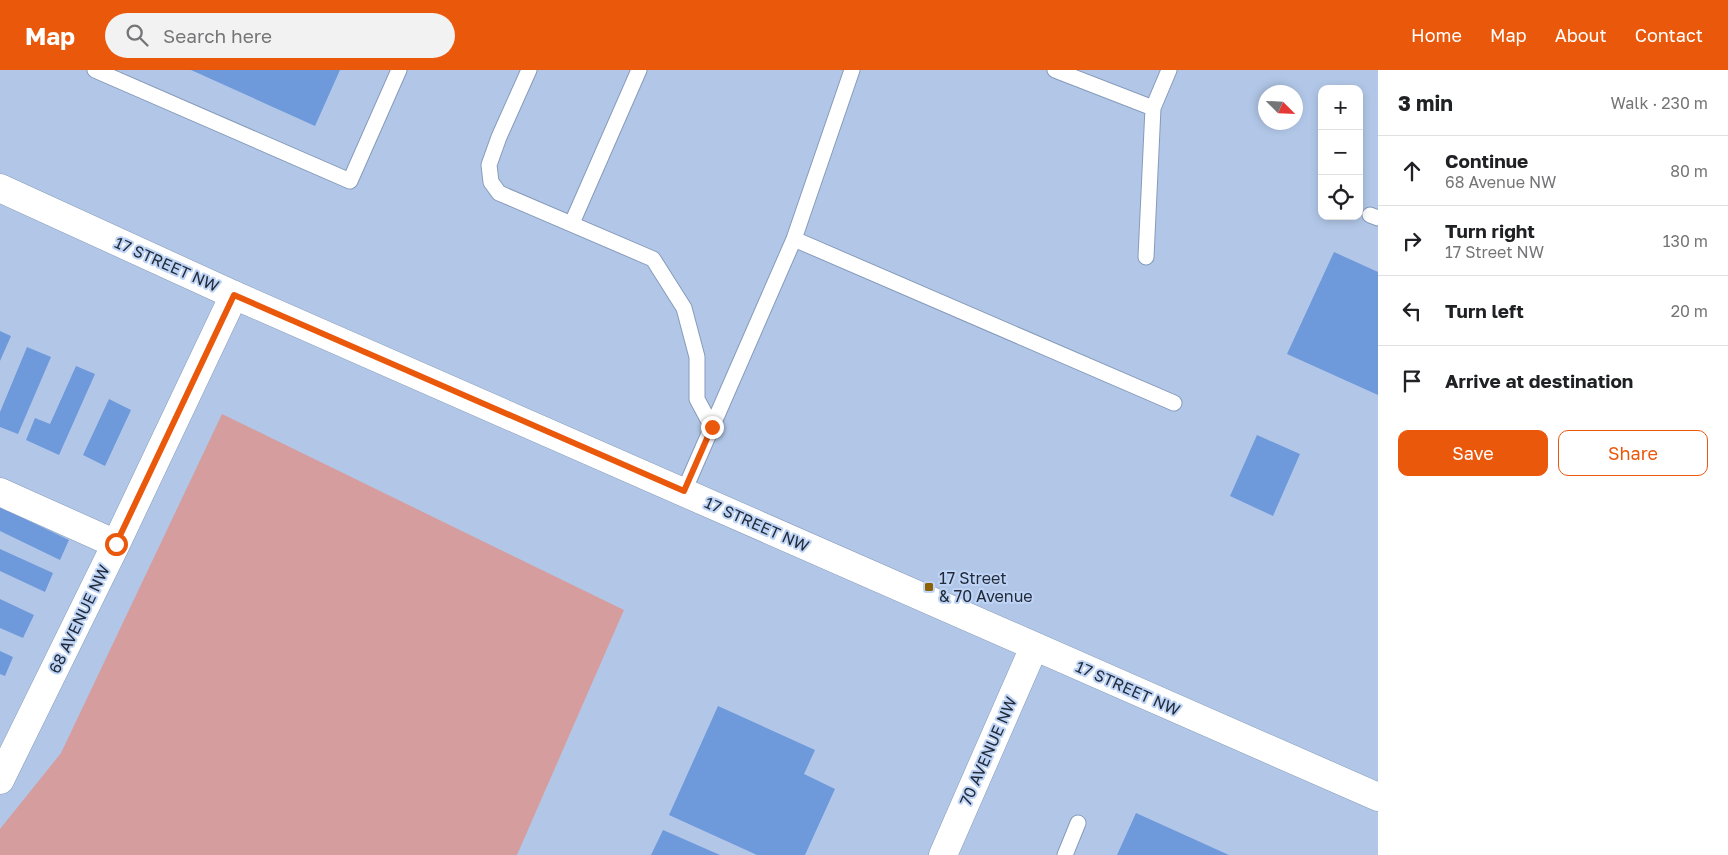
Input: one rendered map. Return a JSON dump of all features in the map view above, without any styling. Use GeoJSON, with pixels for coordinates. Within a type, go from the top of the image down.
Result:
{"type":"FeatureCollection","features":[{"type":"Feature","properties":{"kind":"main road","name":"17 STREET NW"},"geometry":{"type":"LineString","coordinates":[[0,188],[234,295],[1378,797]]}},
{"type":"Feature","properties":{"kind":"main road","name":"68 AVENUE NW"},"geometry":{"type":"LineString","coordinates":[[0,780],[116,544],[234,295]]}},
{"type":"Feature","properties":{"kind":"main road"},"geometry":{"type":"LineString","coordinates":[[0,492],[116,544]]}},
{"type":"Feature","properties":{"kind":"main road","name":"70 AVENUE NW"},"geometry":{"type":"LineString","coordinates":[[943,855],[1034,647]]}},
{"type":"Feature","properties":{"kind":"lane"},"geometry":{"type":"LineString","coordinates":[[95,70],[350,181],[399,70]]}},
{"type":"Feature","properties":{"kind":"lane"},"geometry":{"type":"LineString","coordinates":[[529,70],[499,137],[489,165],[490,182],[499,193],[653,259],[684,308],[697,357],[697,399],[712,427]]}},
{"type":"Feature","properties":{"kind":"lane"},"geometry":{"type":"LineString","coordinates":[[572,223],[639,70]]}},
{"type":"Feature","properties":{"kind":"lane"},"geometry":{"type":"LineString","coordinates":[[684,491],[794,239],[852,70]]}},
{"type":"Feature","properties":{"kind":"lane"},"geometry":{"type":"LineString","coordinates":[[1055,70],[1153,108]]}},
{"type":"Feature","properties":{"kind":"lane"},"geometry":{"type":"LineString","coordinates":[[1146,257],[1153,108],[1170,70]]}},
{"type":"Feature","properties":{"kind":"lane"},"geometry":{"type":"LineString","coordinates":[[794,239],[1174,403]]}},
{"type":"Feature","properties":{"kind":"lane"},"geometry":{"type":"LineString","coordinates":[[1065,855],[1078,823]]}},
{"type":"Feature","properties":{"kind":"shaded area"},"geometry":{"type":"Polygon","coordinates":[[[222,414],[624,610],[517,855],[0,855],[0,829],[61,753],[222,414]]]}},
{"type":"Feature","properties":{"kind":"building"},"geometry":{"type":"Polygon","coordinates":[[[191,70],[340,70],[315,126],[191,70]]]}},
{"type":"Feature","properties":{"kind":"building"},"geometry":{"type":"Polygon","coordinates":[[[1334,252],[1378,272],[1378,395],[1287,354],[1334,252]]]}},
{"type":"Feature","properties":{"kind":"building"},"geometry":{"type":"Polygon","coordinates":[[[0,331],[11,336],[0,361],[0,331]]]}},
{"type":"Feature","properties":{"kind":"building"},"geometry":{"type":"Polygon","coordinates":[[[27,347],[51,357],[18,434],[0,427],[0,412],[27,347]]]}},
{"type":"Feature","properties":{"kind":"building"},"geometry":{"type":"Polygon","coordinates":[[[76,366],[95,374],[59,455],[26,440],[35,418],[50,424],[76,366]]]}},
{"type":"Feature","properties":{"kind":"building"},"geometry":{"type":"Polygon","coordinates":[[[109,399],[131,410],[105,466],[83,455],[109,399]]]}},
{"type":"Feature","properties":{"kind":"building"},"geometry":{"type":"Polygon","coordinates":[[[1257,435],[1300,454],[1273,516],[1230,496],[1257,435]]]}},
{"type":"Feature","properties":{"kind":"building"},"geometry":{"type":"Polygon","coordinates":[[[0,507],[69,540],[60,560],[0,531],[0,507]]]}},
{"type":"Feature","properties":{"kind":"building"},"geometry":{"type":"Polygon","coordinates":[[[0,549],[53,573],[45,592],[0,571],[0,549]]]}},
{"type":"Feature","properties":{"kind":"building"},"geometry":{"type":"Polygon","coordinates":[[[0,599],[34,615],[23,638],[0,628],[0,599]]]}},
{"type":"Feature","properties":{"kind":"building"},"geometry":{"type":"Polygon","coordinates":[[[0,651],[13,657],[5,676],[0,674],[0,651]]]}},
{"type":"Feature","properties":{"kind":"building"},"geometry":{"type":"Polygon","coordinates":[[[718,706],[815,750],[804,774],[835,789],[805,855],[757,855],[669,815],[718,706]]]}},
{"type":"Feature","properties":{"kind":"building"},"geometry":{"type":"Polygon","coordinates":[[[1136,813],[1229,855],[1117,855],[1136,813]]]}},
{"type":"Feature","properties":{"kind":"building"},"geometry":{"type":"Polygon","coordinates":[[[663,830],[720,855],[651,855],[663,830]]]}},
{"type":"Feature","properties":{"kind":"place","name":"17 Street & 70 Avenue"},"geometry":{"type":"Point","coordinates":[929,587]}},
{"type":"Feature","properties":{"kind":"route"},"geometry":{"type":"LineString","coordinates":[[116,544],[234,295],[684,491],[712,427]]}}]}
